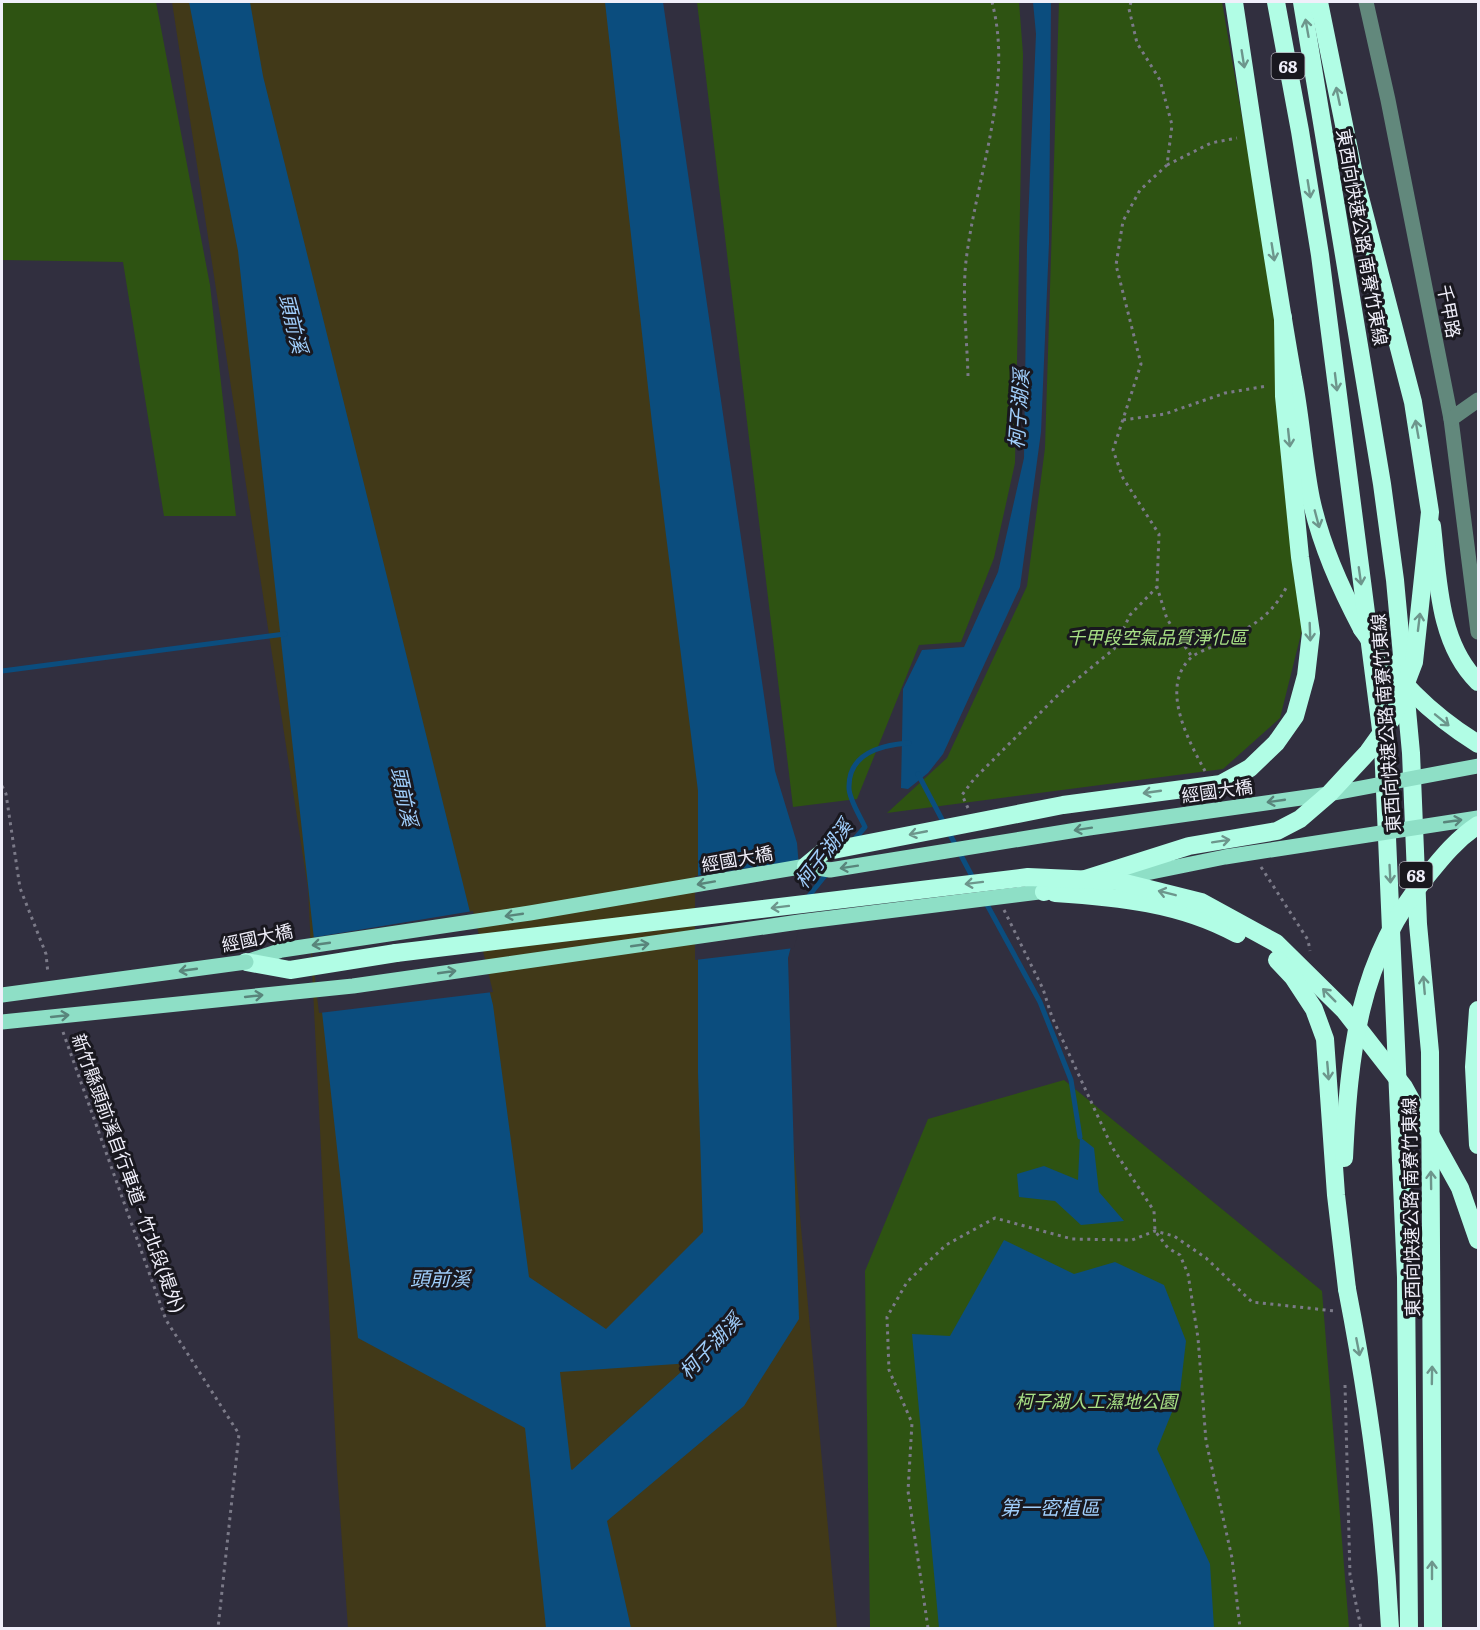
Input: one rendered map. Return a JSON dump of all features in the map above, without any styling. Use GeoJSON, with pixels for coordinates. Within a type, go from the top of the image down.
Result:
{"type":"FeatureCollection","features":[{"type":"Feature","properties":{"kind":"highway"},"geometry":{"type":"LineString","coordinates":[[1234,2],[1282,317],[1303,433],[1311,497],[1324,547],[1362,629],[1386,665],[1415,698],[1449,726],[1479,744]]}},
{"type":"Feature","properties":{"kind":"highway","name":"東西向快速公路 南寮竹東線"},"geometry":{"type":"LineString","coordinates":[[1276,2],[1300,131],[1323,279],[1383,745],[1406,1277],[1409,1629]]}},
{"type":"Feature","properties":{"kind":"highway","name":"東西向快速公路 南寮竹東線"},"geometry":{"type":"LineString","coordinates":[[1302,2],[1382,484],[1395,580],[1411,753],[1418,924],[1430,1052],[1433,1629]]}},
{"type":"Feature","properties":{"kind":"highway"},"geometry":{"type":"LineString","coordinates":[[1319,2],[1354,174],[1413,402],[1442,608],[1455,647],[1479,682]]}},
{"type":"Feature","properties":{"kind":"highway"},"geometry":{"type":"LineString","coordinates":[[806,866],[823,852],[1063,805],[1221,784],[1250,768],[1276,743],[1295,716],[1306,676],[1311,633],[1300,557],[1284,396],[1282,317]]}},
{"type":"Feature","properties":{"kind":"highway"},"geometry":{"type":"LineString","coordinates":[[1044,892],[1189,846],[1277,831],[1300,819],[1329,794],[1393,717],[1404,690],[1414,662],[1430,512]]}},
{"type":"Feature","properties":{"kind":"highway"},"geometry":{"type":"LineString","coordinates":[[1347,1289],[1343,1170],[1348,1082],[1362,998],[1384,941],[1411,894],[1458,838],[1479,825]]}},
{"type":"Feature","properties":{"kind":"highway"},"geometry":{"type":"LineString","coordinates":[[246,962],[290,970],[396,953],[1028,877],[1117,881],[1201,902],[1267,938],[1276,943],[1336,1002],[1404,1087],[1460,1188],[1479,1240]]}},
{"type":"Feature","properties":{"kind":"highway"},"geometry":{"type":"LineString","coordinates":[[1044,892],[1128,898],[1183,912],[1226,928],[1268,951],[1293,977],[1314,1009],[1325,1039],[1336,1195],[1347,1289],[1378,1471],[1387,1553],[1390,1629]]}},
{"type":"Feature","properties":{"kind":"highway"},"geometry":{"type":"LineString","coordinates":[[1479,1010],[1474,1067],[1479,1145]]}},
{"type":"Feature","properties":{"kind":"main road","name":"經國大橋"},"geometry":{"type":"LineString","coordinates":[[2,995],[246,962],[282,950],[530,913],[806,866],[830,870],[1089,828],[1329,794],[1479,766]]}},
{"type":"Feature","properties":{"kind":"main road"},"geometry":{"type":"LineString","coordinates":[[2,1022],[353,986],[799,922],[1044,892],[1225,857],[1479,818]]}},
{"type":"Feature","properties":{"kind":"street","name":"千甲路"},"geometry":{"type":"LineString","coordinates":[[1366,2],[1388,99],[1451,419],[1475,584],[1479,632]]}},
{"type":"Feature","properties":{"kind":"street"},"geometry":{"type":"LineString","coordinates":[[1451,419],[1479,400]]}},
{"type":"Feature","properties":{"kind":"path"},"geometry":{"type":"LineString","coordinates":[[968,376],[966,262],[998,92],[995,15],[992,2]]}},
{"type":"Feature","properties":{"kind":"path"},"geometry":{"type":"LineString","coordinates":[[1131,2],[1129,9],[1137,43],[1160,80],[1172,125],[1167,165]]}},
{"type":"Feature","properties":{"kind":"path"},"geometry":{"type":"LineString","coordinates":[[1192,657],[1167,619],[1157,587],[1159,534],[1123,478],[1113,450],[1141,364],[1116,264],[1123,221],[1140,190],[1167,165],[1211,143],[1239,137]]}},
{"type":"Feature","properties":{"kind":"path"},"geometry":{"type":"LineString","coordinates":[[1123,420],[1165,414],[1225,393],[1276,385]]}},
{"type":"Feature","properties":{"kind":"path"},"geometry":{"type":"LineString","coordinates":[[969,811],[962,795],[974,779],[1059,694],[1114,649],[1130,615],[1157,587]]}},
{"type":"Feature","properties":{"kind":"path"},"geometry":{"type":"LineString","coordinates":[[2,786],[6,794],[20,888],[46,954],[49,984]]}},
{"type":"Feature","properties":{"kind":"path"},"geometry":{"type":"LineString","coordinates":[[1003,907],[1043,989],[1052,1017],[1112,1148],[1154,1211],[1155,1231],[1168,1248],[1180,1255],[1188,1274],[1198,1338],[1206,1441],[1232,1558],[1240,1629]]}},
{"type":"Feature","properties":{"kind":"path","name":"新竹縣頭前溪自行車道 - 竹北段(堤外)"},"geometry":{"type":"LineString","coordinates":[[62,1028],[166,1320],[239,1434],[218,1629]]}},
{"type":"Feature","properties":{"kind":"path"},"geometry":{"type":"LineString","coordinates":[[928,1629],[908,1491],[912,1423],[889,1370],[887,1317],[907,1282],[946,1245],[995,1218],[1072,1239],[1132,1240],[1155,1231],[1174,1236],[1206,1258],[1252,1302],[1343,1311]]}},
{"type":"Feature","properties":{"kind":"green space"},"geometry":{"type":"Polygon","coordinates":[[[2,2],[156,2],[210,285],[236,516],[164,516],[123,262],[2,260],[2,2]]]}},
{"type":"Feature","properties":{"kind":"green space"},"geometry":{"type":"Polygon","coordinates":[[[697,2],[1019,2],[1023,54],[1015,463],[994,558],[961,642],[919,645],[857,799],[793,807],[697,2]]]}},
{"type":"Feature","properties":{"kind":"green space","name":"千甲段空氣品質淨化區"},"geometry":{"type":"Polygon","coordinates":[[[1059,2],[1222,2],[1276,315],[1304,622],[1280,718],[1223,769],[887,813],[947,758],[1027,586],[1045,448],[1059,2]]]}},
{"type":"Feature","properties":{"kind":"green space","name":"柯子湖人工濕地公園"},"geometry":{"type":"Polygon","coordinates":[[[1064,1080],[1322,1291],[1349,1628],[870,1628],[865,1271],[928,1119],[1064,1080]]]}},
{"type":"Feature","properties":{"kind":"sand"},"geometry":{"type":"Polygon","coordinates":[[[172,2],[661,2],[766,838],[837,1628],[348,1628],[337,1471],[308,889],[172,2]]]}},
{"type":"Feature","properties":{"kind":"water","name":"頭前溪"},"geometry":{"type":"Polygon","coordinates":[[[189,2],[250,2],[263,76],[493,1005],[529,1277],[606,1329],[703,1232],[698,1073],[698,791],[652,423],[605,2],[663,2],[775,771],[797,843],[802,904],[788,958],[799,1319],[744,1406],[607,1521],[631,1628],[546,1628],[525,1428],[358,1338],[238,251],[189,2]],[[691,1363],[560,1372],[572,1470],[691,1363]]]}},
{"type":"Feature","properties":{"kind":"water"},"geometry":{"type":"Polygon","coordinates":[[[1033,2],[1051,2],[1049,243],[1041,432],[1020,587],[943,754],[928,773],[908,789],[901,788],[903,689],[922,650],[964,647],[998,572],[1024,458],[1027,245],[1036,34],[1033,2]]]}},
{"type":"Feature","properties":{"kind":"water"},"geometry":{"type":"Polygon","coordinates":[[[1080,1137],[1094,1148],[1099,1192],[1124,1221],[1081,1225],[1055,1201],[1019,1197],[1017,1174],[1044,1166],[1078,1180],[1080,1137]]]}},
{"type":"Feature","properties":{"kind":"water","name":"第一密植區"},"geometry":{"type":"Polygon","coordinates":[[[1004,1240],[1074,1274],[1115,1262],[1164,1285],[1186,1341],[1180,1392],[1157,1449],[1210,1564],[1214,1628],[939,1628],[912,1334],[950,1336],[1004,1240]]]}},
{"type":"Feature","properties":{"kind":"pier"},"geometry":{"type":"Polygon","coordinates":[[[802,860],[805,905],[794,948],[695,960],[695,876],[802,860]]]}},
{"type":"Feature","properties":{"kind":"pier"},"geometry":{"type":"Polygon","coordinates":[[[473,911],[493,992],[319,1013],[310,938],[473,911]]]}},
{"type":"Feature","properties":{"kind":"waterway"},"geometry":{"type":"LineString","coordinates":[[2,671],[285,634]]}},
{"type":"Feature","properties":{"kind":"waterway","name":"柯子湖溪"},"geometry":{"type":"LineString","coordinates":[[853,841],[865,827],[849,792],[850,776],[854,766],[868,753],[877,749],[909,743]]}},
{"type":"Feature","properties":{"kind":"waterway"},"geometry":{"type":"LineString","coordinates":[[918,774],[974,880]]}},
{"type":"Feature","properties":{"kind":"waterway","name":"柯子湖溪"},"geometry":{"type":"LineString","coordinates":[[808,897],[828,872]]}},
{"type":"Feature","properties":{"kind":"waterway"},"geometry":{"type":"LineString","coordinates":[[985,901],[1040,1002],[1071,1080],[1080,1137]]}}]}
